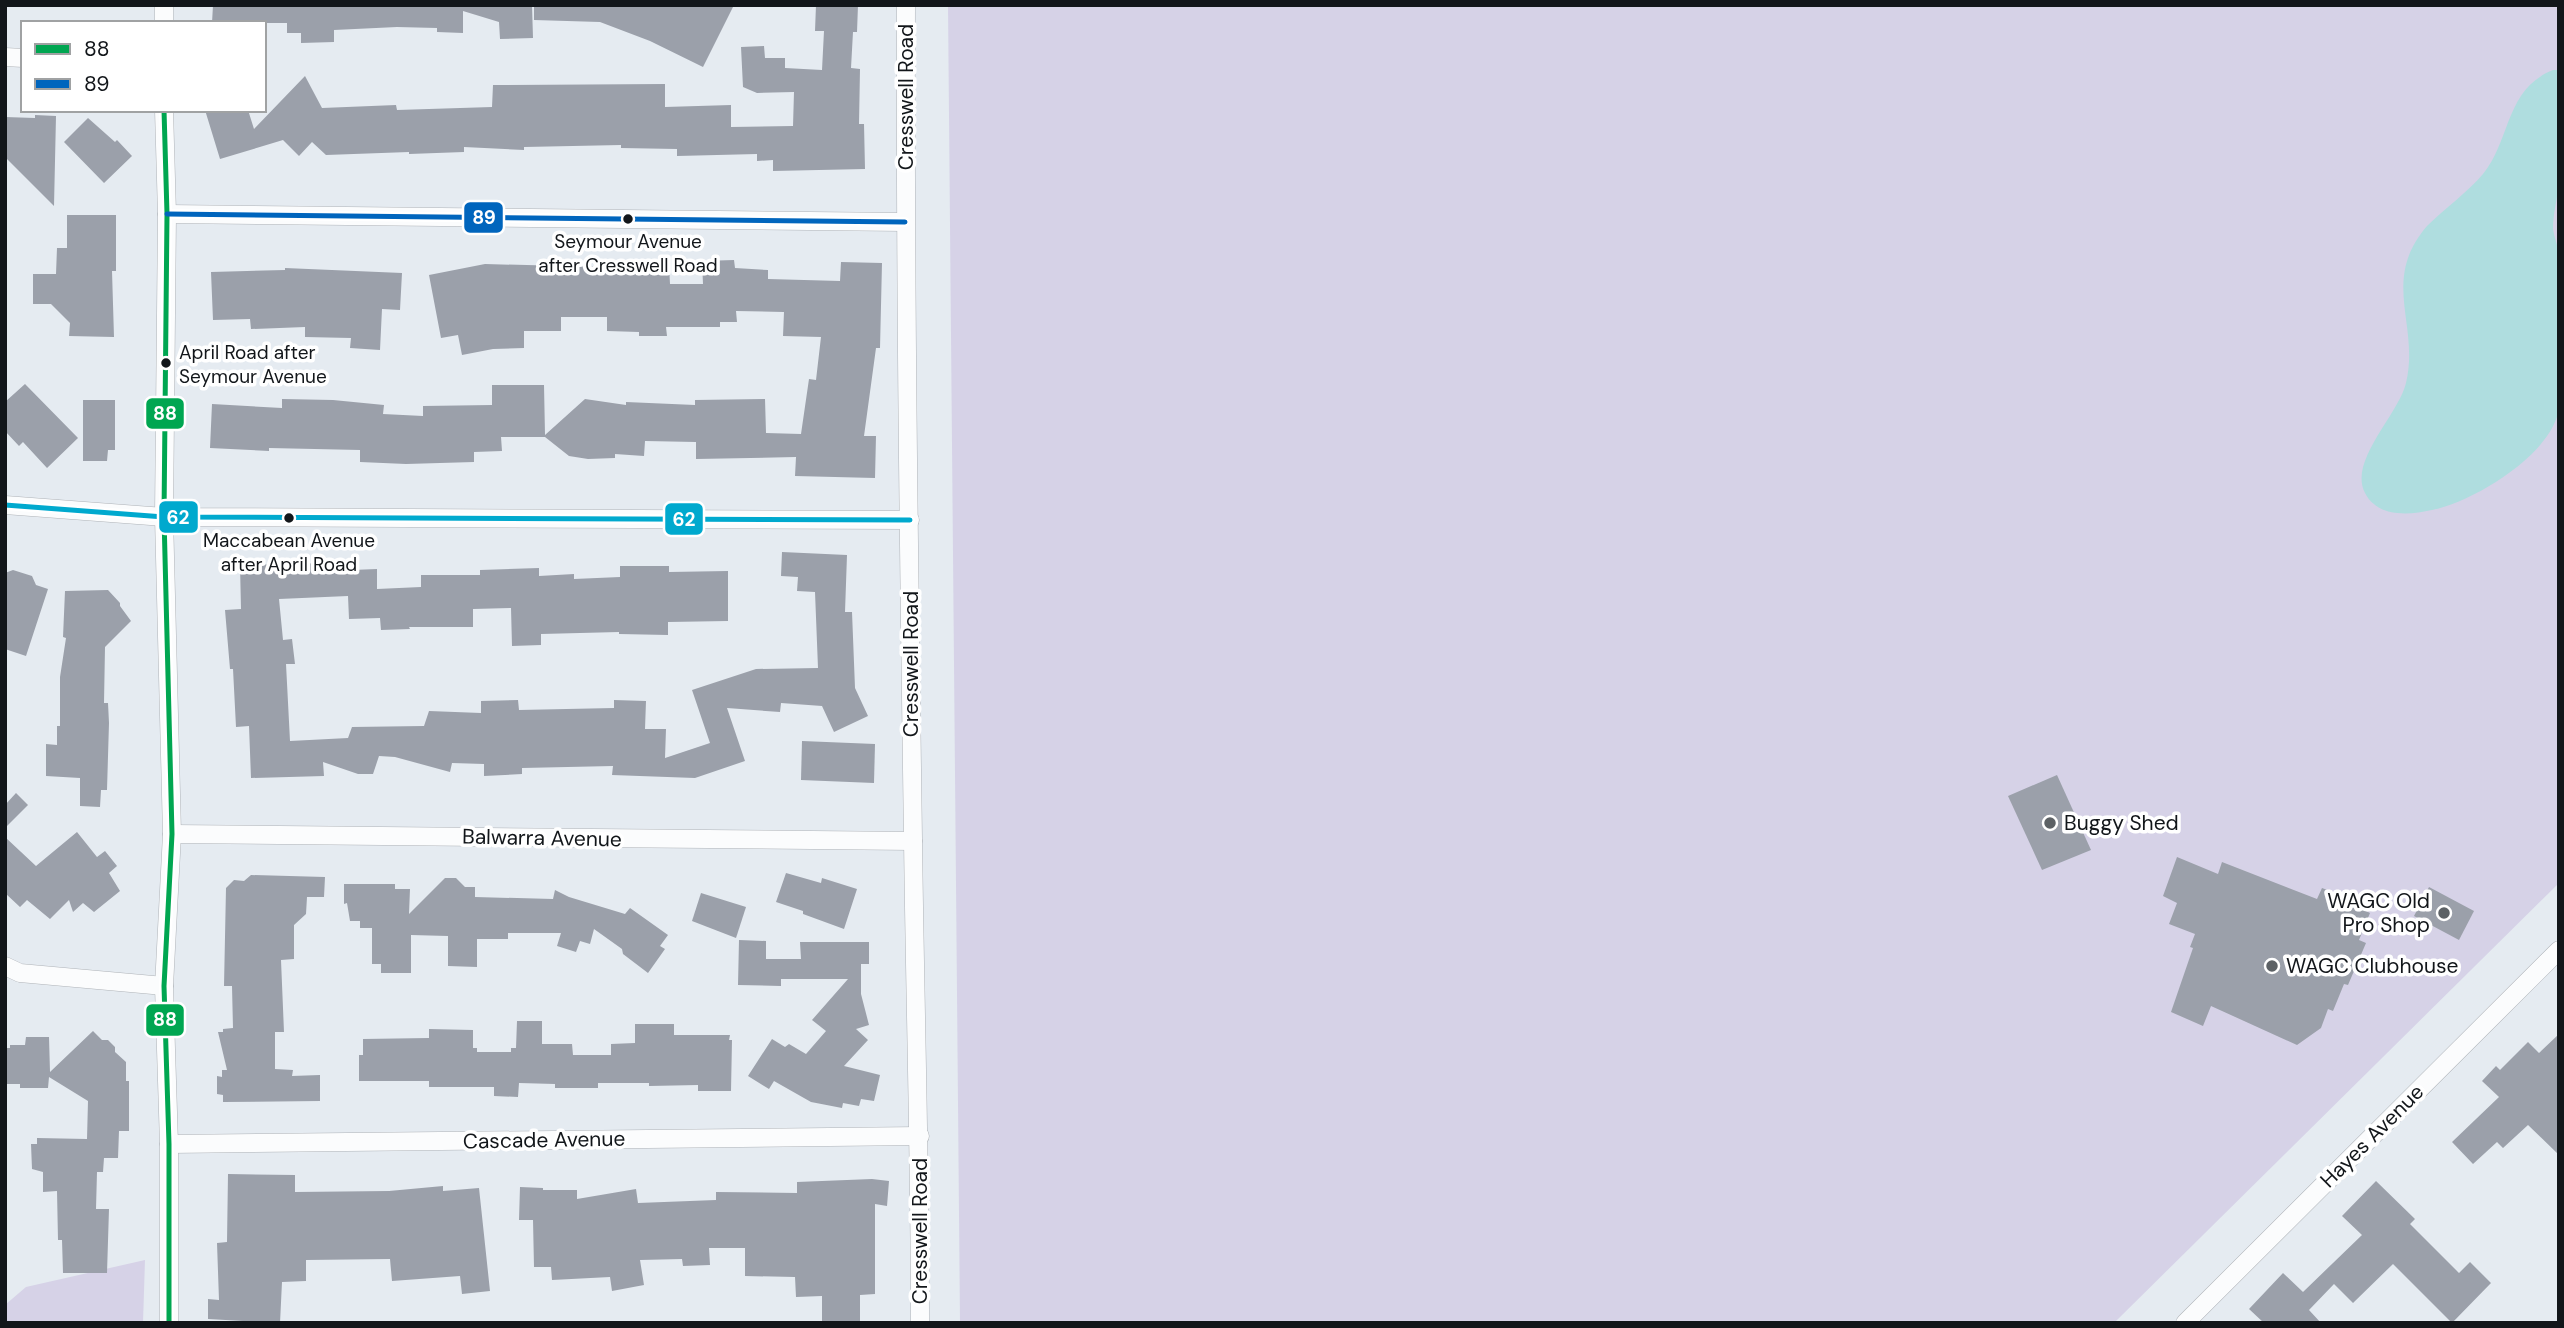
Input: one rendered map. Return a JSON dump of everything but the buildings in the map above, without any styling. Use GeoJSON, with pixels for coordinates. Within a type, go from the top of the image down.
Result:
{"type":"FeatureCollection","features":[{"type":"Feature","properties":{"kind":"street","name":"Cresswell Road"},"geometry":{"type":"LineString","coordinates":[[906,5],[905,222],[913,841],[920,1136],[920,1323]]}},
{"type":"Feature","properties":{"kind":"street"},"geometry":{"type":"LineString","coordinates":[[164,112],[167,214],[164,517],[172,834],[164,986],[169,1144],[169,1323]]}},
{"type":"Feature","properties":{"kind":"street"},"geometry":{"type":"LineString","coordinates":[[167,214],[905,222]]}},
{"type":"Feature","properties":{"kind":"street"},"geometry":{"type":"LineString","coordinates":[[5,505],[164,517],[910,520]]}},
{"type":"Feature","properties":{"kind":"street","name":"Balwarra Avenue"},"geometry":{"type":"LineString","coordinates":[[172,834],[913,841]]}},
{"type":"Feature","properties":{"kind":"street","name":"Hayes Avenue"},"geometry":{"type":"LineString","coordinates":[[2185,1323],[2559,950]]}},
{"type":"Feature","properties":{"kind":"street"},"geometry":{"type":"LineString","coordinates":[[5,966],[20,973],[164,986]]}},
{"type":"Feature","properties":{"kind":"street","name":"Cascade Avenue"},"geometry":{"type":"LineString","coordinates":[[169,1144],[920,1136]]}},
{"type":"Feature","properties":{"kind":"shaded area"},"geometry":{"type":"Polygon","coordinates":[[[948,5],[2559,5],[2559,883],[2114,1323],[960,1323],[948,5]]]}},
{"type":"Feature","properties":{"kind":"shaded area"},"geometry":{"type":"Polygon","coordinates":[[[145,1260],[143,1323],[5,1323],[5,1305],[26,1287],[145,1260]]]}},
{"type":"Feature","properties":{"kind":"water"},"geometry":{"type":"Polygon","coordinates":[[[2553,70],[2559,70],[2560,140],[2559,182],[2553,229],[2560,265],[2560,393],[2554,425],[2527,458],[2509,473],[2468,497],[2423,512],[2386,511],[2371,501],[2365,493],[2363,467],[2406,383],[2409,341],[2403,284],[2413,246],[2427,226],[2483,174],[2492,161],[2517,102],[2537,79],[2553,70]]]}},
{"type":"Feature","properties":{"kind":"transit line","name":"88"},"geometry":{"type":"LineString","coordinates":[[164,112],[167,214],[164,517],[172,834],[164,986],[169,1144],[169,1323]]}},
{"type":"Feature","properties":{"kind":"transit line","name":"89"},"geometry":{"type":"LineString","coordinates":[[167,214],[905,222]]}},
{"type":"Feature","properties":{"kind":"transit line","name":"62"},"geometry":{"type":"LineString","coordinates":[[5,505],[164,517],[910,520]]}},
{"type":"Feature","properties":{"kind":"place","name":"Seymour Avenue after Cresswell Road"},"geometry":{"type":"Point","coordinates":[628,219]}},
{"type":"Feature","properties":{"kind":"place","name":"April Road after Seymour Avenue"},"geometry":{"type":"Point","coordinates":[166,363]}},
{"type":"Feature","properties":{"kind":"place","name":"Maccabean Avenue after April Road"},"geometry":{"type":"Point","coordinates":[289,518]}},
{"type":"Feature","properties":{"kind":"place","name":"Buggy Shed"},"geometry":{"type":"Point","coordinates":[2050,823]}},
{"type":"Feature","properties":{"kind":"place","name":"WAGC Old Pro Shop"},"geometry":{"type":"Point","coordinates":[2444,913]}},
{"type":"Feature","properties":{"kind":"place","name":"WAGC Clubhouse"},"geometry":{"type":"Point","coordinates":[2272,966]}}]}
